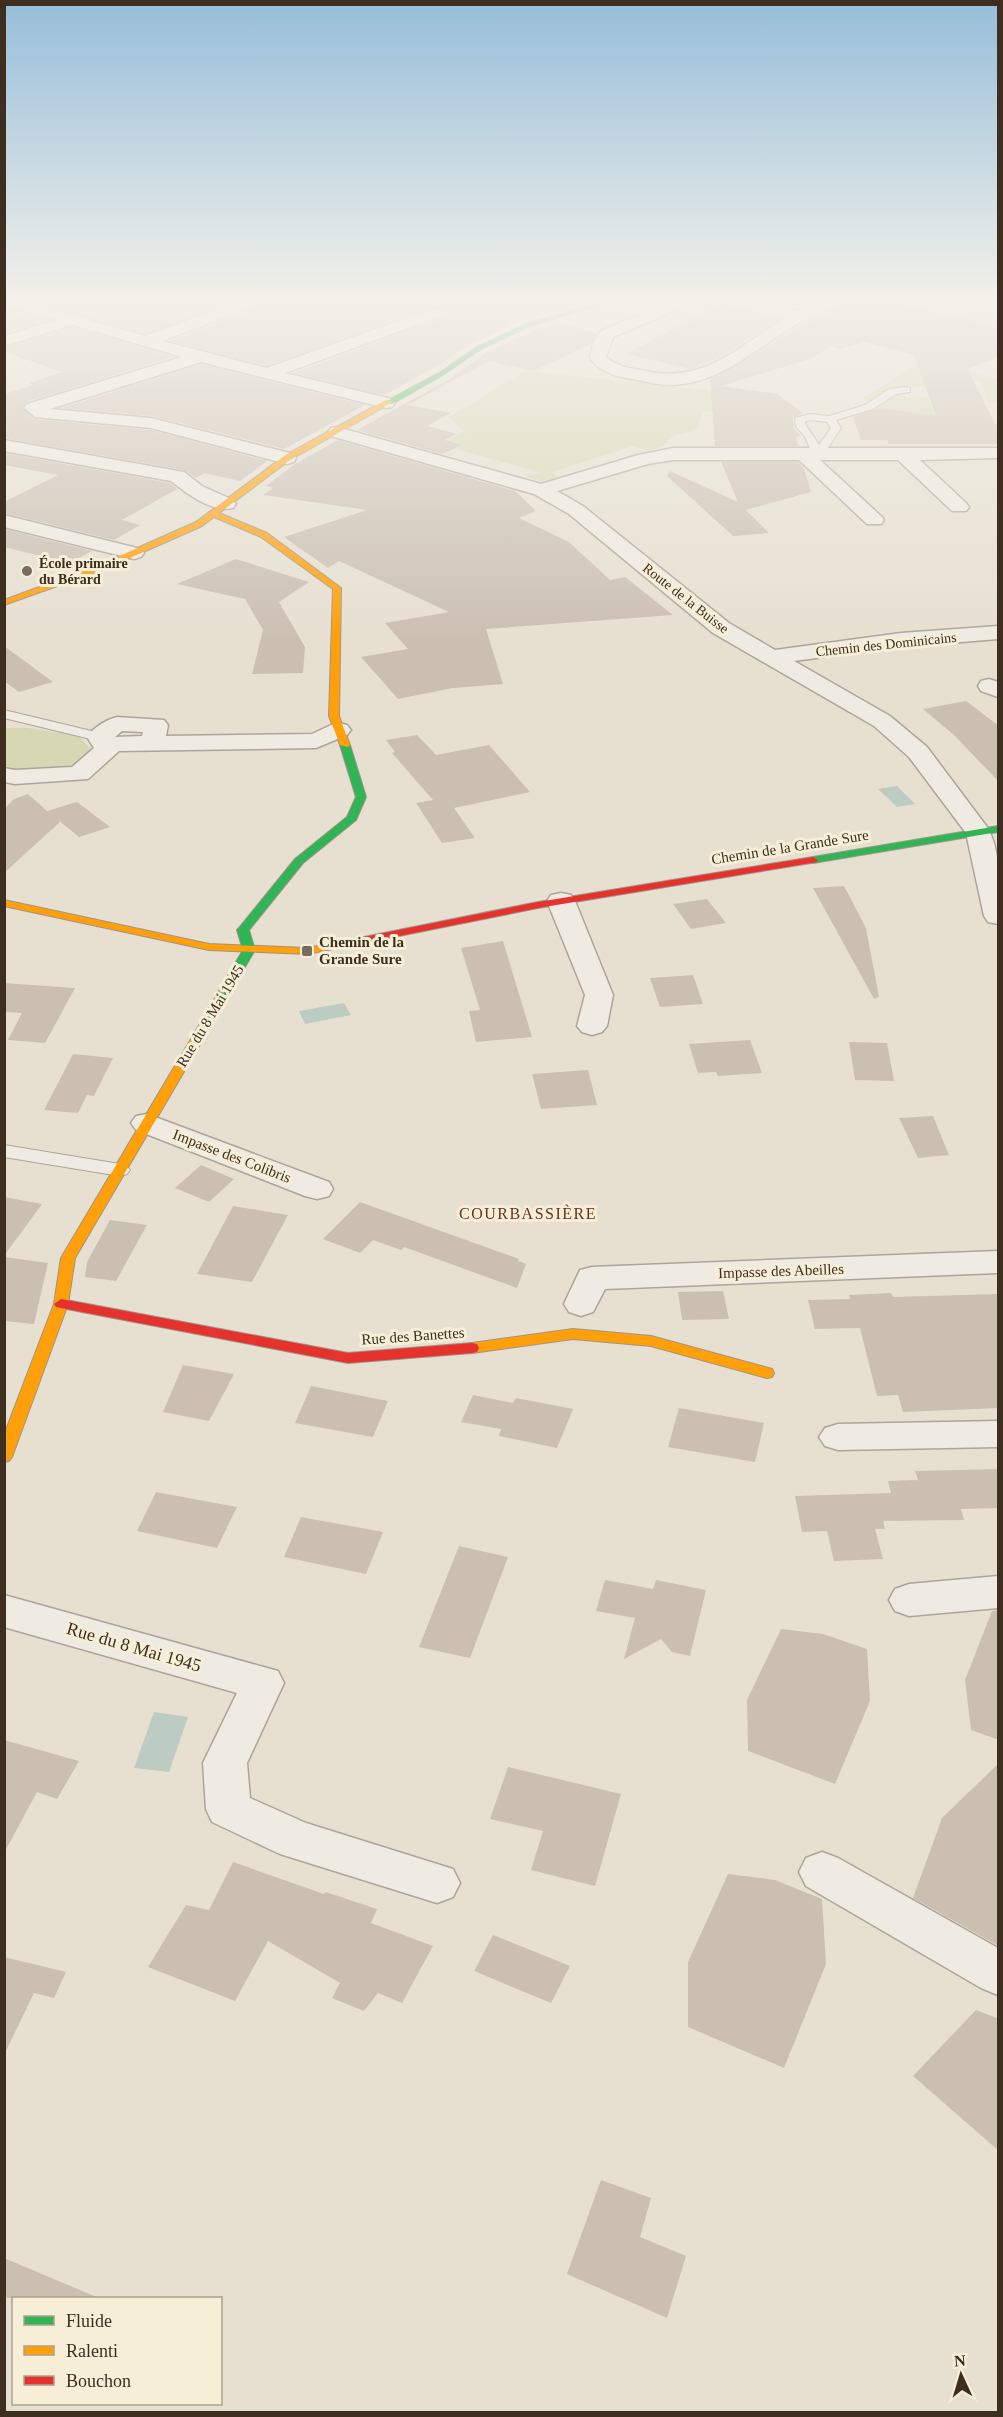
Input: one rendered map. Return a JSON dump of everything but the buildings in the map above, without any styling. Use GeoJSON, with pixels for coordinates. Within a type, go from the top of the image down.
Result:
{"type":"FeatureCollection","features":[{"type":"Feature","properties":{"kind":"street"},"geometry":{"type":"LineString","coordinates":[[50,415],[151,423],[287,458]]}},
{"type":"Feature","properties":{"kind":"street"},"geometry":{"type":"LineString","coordinates":[[4,603],[134,553],[199,524],[287,458],[366,415]]}},
{"type":"Feature","properties":{"kind":"street","name":"Route de la Buisse"},"geometry":{"type":"LineString","coordinates":[[337,432],[541,490],[576,510],[599,527],[721,627],[882,721],[918,752],[988,831],[982,841],[999,916]]}},
{"type":"Feature","properties":{"kind":"street"},"geometry":{"type":"LineString","coordinates":[[4,445],[177,476],[221,509]]}},
{"type":"Feature","properties":{"kind":"street"},"geometry":{"type":"LineString","coordinates":[[541,490],[645,459],[673,454],[999,453]]}},
{"type":"Feature","properties":{"kind":"street"},"geometry":{"type":"LineString","coordinates":[[811,455],[874,520]]}},
{"type":"Feature","properties":{"kind":"street"},"geometry":{"type":"LineString","coordinates":[[903,455],[959,507]]}},
{"type":"Feature","properties":{"kind":"street","name":"Rue du 8 Mai 1945"},"geometry":{"type":"LineString","coordinates":[[6,1447],[61,1304],[68,1258],[249,950],[243,930],[298,861],[352,818],[361,797],[334,716],[337,588],[277,543],[221,509]]}},
{"type":"Feature","properties":{"kind":"street"},"geometry":{"type":"LineString","coordinates":[[4,521],[134,553]]}},
{"type":"Feature","properties":{"kind":"street","name":"Chemin des Dominicains"},"geometry":{"type":"LineString","coordinates":[[774,657],[901,640],[999,632]]}},
{"type":"Feature","properties":{"kind":"street"},"geometry":{"type":"LineString","coordinates":[[4,775],[15,777],[79,774],[117,724],[156,725],[153,743],[343,741]]}},
{"type":"Feature","properties":{"kind":"street"},"geometry":{"type":"LineString","coordinates":[[988,831],[999,850]]}},
{"type":"Feature","properties":{"kind":"street","name":"Chemin de la Grande Sure"},"geometry":{"type":"LineString","coordinates":[[4,903],[209,947],[308,951],[561,902],[988,831]]}},
{"type":"Feature","properties":{"kind":"street"},"geometry":{"type":"LineString","coordinates":[[561,902],[599,995],[592,1026]]}},
{"type":"Feature","properties":{"kind":"street","name":"Impasse des Colibris"},"geometry":{"type":"LineString","coordinates":[[147,1123],[317,1189]]}},
{"type":"Feature","properties":{"kind":"street","name":"Impasse des Abeilles"},"geometry":{"type":"LineString","coordinates":[[581,1304],[592,1278],[999,1263]]}},
{"type":"Feature","properties":{"kind":"street","name":"Rue des Banettes"},"geometry":{"type":"LineString","coordinates":[[61,1304],[348,1358],[489,1347],[573,1334],[651,1341],[767,1373]]}},
{"type":"Feature","properties":{"kind":"street"},"geometry":{"type":"LineString","coordinates":[[838,1437],[999,1434]]}},
{"type":"Feature","properties":{"kind":"street"},"geometry":{"type":"LineString","coordinates":[[909,1600],[999,1592]]}},
{"type":"Feature","properties":{"kind":"street","name":"Rue du 8 Mai 1945"},"geometry":{"type":"LineString","coordinates":[[4,1611],[263,1683],[225,1763],[228,1809],[296,1840],[437,1883]]}},
{"type":"Feature","properties":{"kind":"street"},"geometry":{"type":"LineString","coordinates":[[822,1872],[999,1973]]}},
{"type":"Feature","properties":{"kind":"lane"},"geometry":{"type":"LineString","coordinates":[[811,455],[809,434],[801,427],[799,420],[810,417],[830,419],[844,415]]}},
{"type":"Feature","properties":{"kind":"lane"},"geometry":{"type":"LineString","coordinates":[[811,455],[836,428],[830,419]]}},
{"type":"Feature","properties":{"kind":"lane"},"geometry":{"type":"LineString","coordinates":[[4,714],[105,740]]}},
{"type":"Feature","properties":{"kind":"lane"},"geometry":{"type":"LineString","coordinates":[[4,1151],[120,1170]]}},
{"type":"Feature","properties":{"kind":"green space"},"geometry":{"type":"Polygon","coordinates":[[[453,415],[702,415],[697,430],[673,436],[663,446],[648,451],[633,446],[553,472],[558,478],[542,481],[525,477],[540,472],[455,449],[464,445],[448,440],[465,432],[449,417],[453,415]]]}},
{"type":"Feature","properties":{"kind":"green space"},"geometry":{"type":"Polygon","coordinates":[[[4,728],[28,728],[78,736],[94,752],[74,768],[5,770],[4,728]]]}},
{"type":"Feature","properties":{"kind":"shaded area"},"geometry":{"type":"Polygon","coordinates":[[[897,786],[915,804],[897,807],[878,789],[897,786]]]}},
{"type":"Feature","properties":{"kind":"shaded area"},"geometry":{"type":"Polygon","coordinates":[[[344,1003],[351,1015],[305,1024],[299,1011],[344,1003]]]}},
{"type":"Feature","properties":{"kind":"shaded area"},"geometry":{"type":"Polygon","coordinates":[[[154,1712],[188,1717],[169,1772],[134,1768],[154,1712]]]}},
{"type":"Feature","properties":{"kind":"traffic: fast"},"geometry":{"type":"LineString","coordinates":[[207,1022],[249,950],[243,930],[299,861],[352,818],[361,797],[345,745]]}},
{"type":"Feature","properties":{"kind":"traffic: fast"},"geometry":{"type":"LineString","coordinates":[[813,860],[998,829]]}},
{"type":"Feature","properties":{"kind":"traffic: slow"},"geometry":{"type":"LineString","coordinates":[[4,603],[102,567],[199,524],[287,458],[366,415]]}},
{"type":"Feature","properties":{"kind":"traffic: slow"},"geometry":{"type":"LineString","coordinates":[[215,514],[264,535],[337,588],[334,716],[345,745]]}},
{"type":"Feature","properties":{"kind":"traffic: slow"},"geometry":{"type":"LineString","coordinates":[[4,903],[209,947],[307,951],[364,940]]}},
{"type":"Feature","properties":{"kind":"traffic: slow"},"geometry":{"type":"LineString","coordinates":[[4,1457],[61,1304],[68,1258],[207,1022]]}},
{"type":"Feature","properties":{"kind":"traffic: slow"},"geometry":{"type":"LineString","coordinates":[[472,1348],[573,1334],[651,1341],[767,1373]]}},
{"type":"Feature","properties":{"kind":"traffic: jam"},"geometry":{"type":"LineString","coordinates":[[364,940],[538,905],[813,860]]}},
{"type":"Feature","properties":{"kind":"traffic: jam"},"geometry":{"type":"LineString","coordinates":[[61,1304],[348,1358],[472,1348]]}},
{"type":"Feature","properties":{"kind":"place","name":"École primaire du Bérard"},"geometry":{"type":"Point","coordinates":[27,571]}},
{"type":"Feature","properties":{"kind":"place","name":"Chemin de la Grande Sure"},"geometry":{"type":"Point","coordinates":[307,951]}},
{"type":"Feature","properties":{"kind":"district","name":"COURBASSIÈRE"},"geometry":{"type":"Point","coordinates":[528,1213]}}]}
